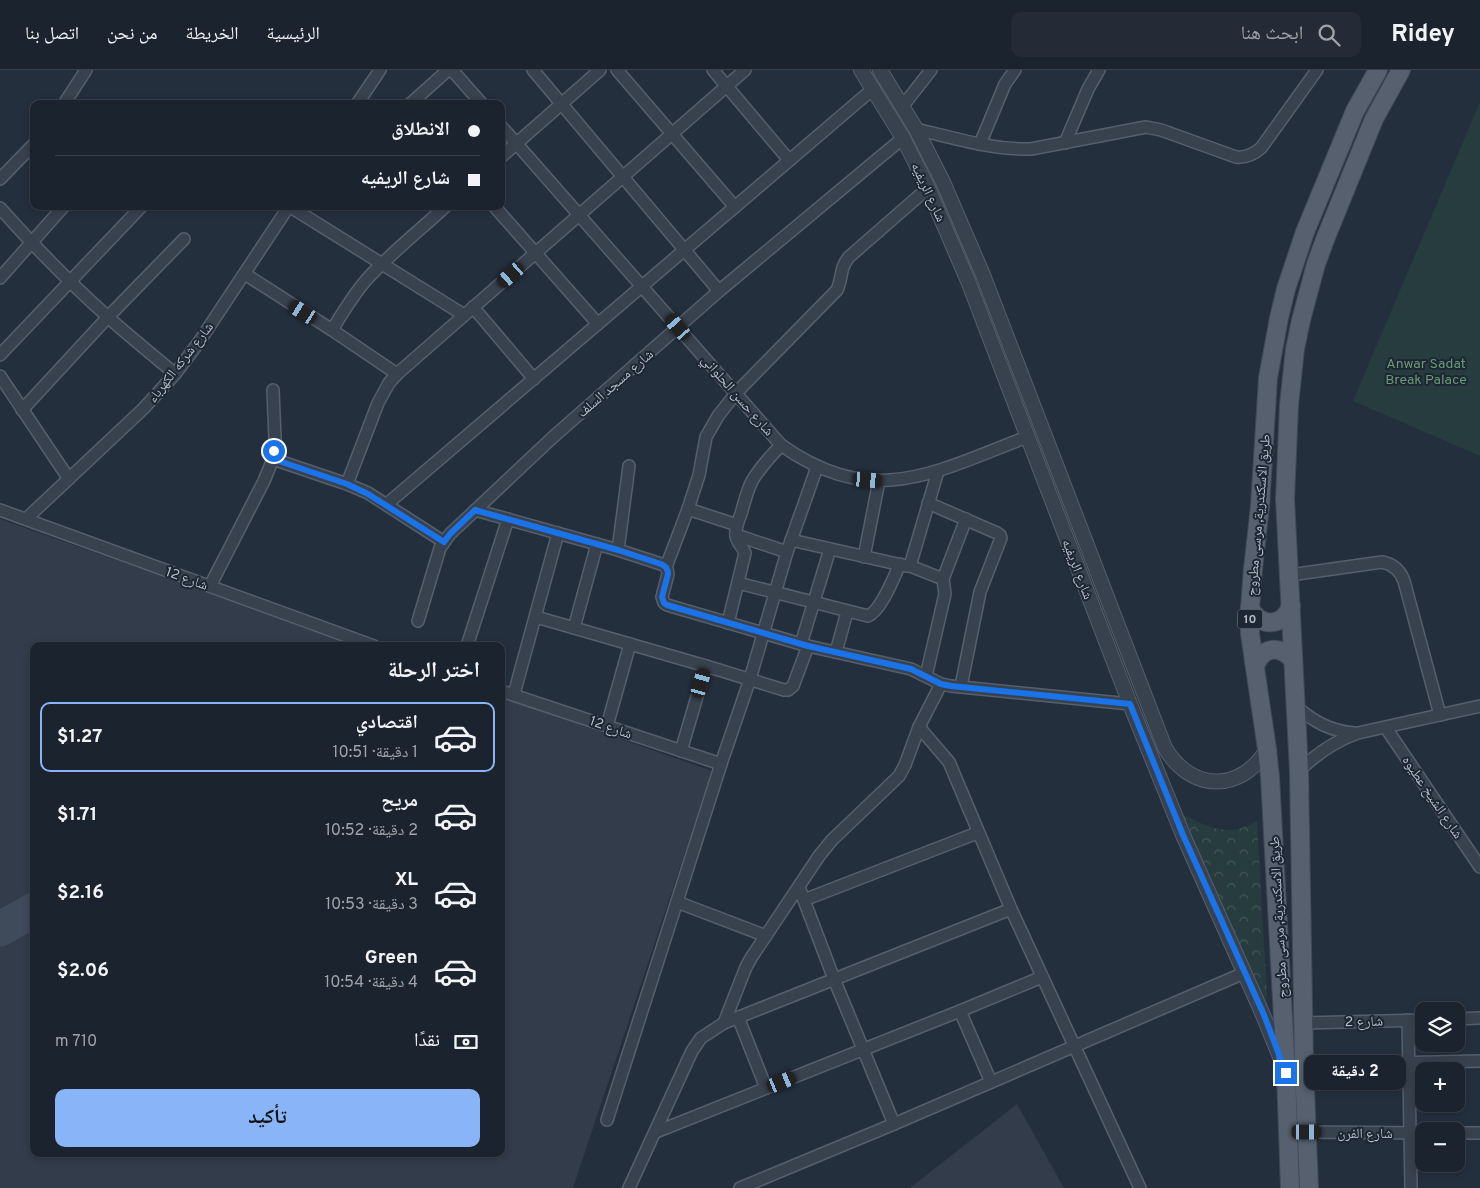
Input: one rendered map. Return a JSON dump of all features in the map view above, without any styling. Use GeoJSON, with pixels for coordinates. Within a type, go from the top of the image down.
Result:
{"type":"FeatureCollection","features":[{"type":"Feature","properties":{"kind":"main road","name":"طريق الاسكندرية, مرسى مطروح"},"geometry":{"type":"LineString","coordinates":[[1290,1188],[1286,1073],[1270,777],[1250,634],[1250,608],[1260,506],[1268,378],[1286,289],[1305,232],[1356,110],[1378,70]]}},
{"type":"Feature","properties":{"kind":"main road","name":"طريق الاسكندرية, مرسى مطروح"},"geometry":{"type":"LineString","coordinates":[[1309,1188],[1304,1064],[1297,707],[1285,499],[1291,377],[1301,320],[1316,264],[1374,119],[1400,70]]}},
{"type":"Feature","properties":{"kind":"main road"},"geometry":{"type":"LineString","coordinates":[[1250,608],[1258,619],[1271,623],[1284,618],[1289,613],[1291,606]]}},
{"type":"Feature","properties":{"kind":"main road"},"geometry":{"type":"LineString","coordinates":[[1255,667],[1260,656],[1272,650],[1284,652],[1293,660]]}},
{"type":"Feature","properties":{"kind":"street"},"geometry":{"type":"LineString","coordinates":[[67,100],[86,70]]}},
{"type":"Feature","properties":{"kind":"street"},"geometry":{"type":"LineString","coordinates":[[360,100],[380,70]]}},
{"type":"Feature","properties":{"kind":"street"},"geometry":{"type":"LineString","coordinates":[[415,100],[450,70],[478,100]]}},
{"type":"Feature","properties":{"kind":"street"},"geometry":{"type":"LineString","coordinates":[[533,70],[719,291]]}},
{"type":"Feature","properties":{"kind":"street"},"geometry":{"type":"LineString","coordinates":[[505,154],[600,70]]}},
{"type":"Feature","properties":{"kind":"street"},"geometry":{"type":"LineString","coordinates":[[617,70],[735,207]]}},
{"type":"Feature","properties":{"kind":"street"},"geometry":{"type":"LineString","coordinates":[[712,70],[789,160]]}},
{"type":"Feature","properties":{"kind":"street"},"geometry":{"type":"LineString","coordinates":[[347,484],[378,403],[397,374],[746,70]]}},
{"type":"Feature","properties":{"kind":"street","name":"شارع الريفيه"},"geometry":{"type":"LineString","coordinates":[[861,70],[874,88],[928,188],[968,281],[1130,704],[1183,835],[1264,1015],[1286,1073]]}},
{"type":"Feature","properties":{"kind":"street","name":"شارع الريفيه"},"geometry":{"type":"LineString","coordinates":[[880,70],[916,129],[943,182],[983,275],[1168,753],[1179,767],[1189,774],[1199,779],[1222,781],[1234,779],[1244,774],[1257,763],[1267,749]]}},
{"type":"Feature","properties":{"kind":"street"},"geometry":{"type":"LineString","coordinates":[[902,107],[931,70]]}},
{"type":"Feature","properties":{"kind":"street"},"geometry":{"type":"LineString","coordinates":[[980,144],[1005,84],[1015,70]]}},
{"type":"Feature","properties":{"kind":"street"},"geometry":{"type":"LineString","coordinates":[[916,129],[1014,150],[1031,149],[1146,127],[1160,130],[1236,157],[1250,156],[1261,148],[1316,70]]}},
{"type":"Feature","properties":{"kind":"street"},"geometry":{"type":"LineString","coordinates":[[1064,142],[1098,71]]}},
{"type":"Feature","properties":{"kind":"street"},"geometry":{"type":"LineString","coordinates":[[386,504],[874,88]]}},
{"type":"Feature","properties":{"kind":"street","name":"شارع حسن الحلواني"},"geometry":{"type":"LineString","coordinates":[[505,131],[781,445],[798,457],[817,467],[837,474],[879,481],[909,478],[938,471],[1028,437]]}},
{"type":"Feature","properties":{"kind":"street","name":"شارع مسجد السلف"},"geometry":{"type":"LineString","coordinates":[[418,621],[440,548],[450,534],[552,438],[719,291],[902,138]]}},
{"type":"Feature","properties":{"kind":"street"},"geometry":{"type":"LineString","coordinates":[[1,174],[30,148]]}},
{"type":"Feature","properties":{"kind":"street"},"geometry":{"type":"LineString","coordinates":[[928,188],[849,257],[842,267],[837,290],[736,393],[722,410],[706,437],[698,476],[688,509],[666,567],[668,574],[662,597],[664,603],[804,645],[911,669],[941,684],[1130,704]]}},
{"type":"Feature","properties":{"kind":"street"},"geometry":{"type":"LineString","coordinates":[[0,208],[70,281],[108,317],[175,374]]}},
{"type":"Feature","properties":{"kind":"street"},"geometry":{"type":"LineString","coordinates":[[0,278],[60,210]]}},
{"type":"Feature","properties":{"kind":"street"},"geometry":{"type":"LineString","coordinates":[[0,354],[138,210]]}},
{"type":"Feature","properties":{"kind":"street","name":"شارع شركه الكهرباء"},"geometry":{"type":"LineString","coordinates":[[26,519],[143,409],[175,374],[200,342],[286,210]]}},
{"type":"Feature","properties":{"kind":"street"},"geometry":{"type":"LineString","coordinates":[[295,210],[382,264],[469,311],[534,379]]}},
{"type":"Feature","properties":{"kind":"street"},"geometry":{"type":"LineString","coordinates":[[332,330],[354,295],[382,264],[442,210]]}},
{"type":"Feature","properties":{"kind":"street"},"geometry":{"type":"LineString","coordinates":[[498,210],[598,324]]}},
{"type":"Feature","properties":{"kind":"street"},"geometry":{"type":"LineString","coordinates":[[22,410],[108,317],[184,239]]}},
{"type":"Feature","properties":{"kind":"street"},"geometry":{"type":"LineString","coordinates":[[245,274],[397,374]]}},
{"type":"Feature","properties":{"kind":"street"},"geometry":{"type":"LineString","coordinates":[[968,281],[983,275]]}},
{"type":"Feature","properties":{"kind":"street"},"geometry":{"type":"LineString","coordinates":[[0,376],[69,479]]}},
{"type":"Feature","properties":{"kind":"street"},"geometry":{"type":"LineString","coordinates":[[210,586],[264,481],[273,459],[275,439],[273,390]]}},
{"type":"Feature","properties":{"kind":"street"},"geometry":{"type":"LineString","coordinates":[[728,623],[745,553],[738,542],[736,530],[752,481],[781,445]]}},
{"type":"Feature","properties":{"kind":"street"},"geometry":{"type":"LineString","coordinates":[[273,459],[347,484],[368,494],[444,542]]}},
{"type":"Feature","properties":{"kind":"street"},"geometry":{"type":"LineString","coordinates":[[618,550],[630,466]]}},
{"type":"Feature","properties":{"kind":"street"},"geometry":{"type":"LineString","coordinates":[[607,1120],[750,679],[787,552],[817,467]]}},
{"type":"Feature","properties":{"kind":"street"},"geometry":{"type":"LineString","coordinates":[[738,584],[868,616],[875,612],[905,565],[938,471]]}},
{"type":"Feature","properties":{"kind":"street"},"geometry":{"type":"LineString","coordinates":[[864,557],[879,481]]}},
{"type":"Feature","properties":{"kind":"street"},"geometry":{"type":"LineString","coordinates":[[928,503],[997,532],[1001,538],[980,592],[961,686]]}},
{"type":"Feature","properties":{"kind":"street"},"geometry":{"type":"LineString","coordinates":[[688,509],[787,552]]}},
{"type":"Feature","properties":{"kind":"street","name":"شارع 12"},"geometry":{"type":"LineString","coordinates":[[0,510],[363,642]]}},
{"type":"Feature","properties":{"kind":"street"},"geometry":{"type":"LineString","coordinates":[[475,510],[618,550],[666,567]]}},
{"type":"Feature","properties":{"kind":"street"},"geometry":{"type":"LineString","coordinates":[[469,642],[508,519]]}},
{"type":"Feature","properties":{"kind":"street"},"geometry":{"type":"LineString","coordinates":[[926,676],[944,594],[943,579],[966,519]]}},
{"type":"Feature","properties":{"kind":"street"},"geometry":{"type":"LineString","coordinates":[[514,694],[558,533]]}},
{"type":"Feature","properties":{"kind":"street"},"geometry":{"type":"LineString","coordinates":[[791,540],[905,565],[943,579]]}},
{"type":"Feature","properties":{"kind":"street"},"geometry":{"type":"LineString","coordinates":[[574,628],[597,544]]}},
{"type":"Feature","properties":{"kind":"street"},"geometry":{"type":"LineString","coordinates":[[536,617],[784,690],[793,686],[830,549]]}},
{"type":"Feature","properties":{"kind":"street"},"geometry":{"type":"LineString","coordinates":[[1290,575],[1382,562],[1389,563],[1396,568],[1404,581],[1440,715]]}},
{"type":"Feature","properties":{"kind":"street"},"geometry":{"type":"LineString","coordinates":[[836,652],[848,612]]}},
{"type":"Feature","properties":{"kind":"street"},"geometry":{"type":"LineString","coordinates":[[607,726],[630,644]]}},
{"type":"Feature","properties":{"kind":"street"},"geometry":{"type":"LineString","coordinates":[[681,751],[706,666]]}},
{"type":"Feature","properties":{"kind":"street"},"geometry":{"type":"LineString","coordinates":[[724,1022],[746,967],[832,840],[899,776],[919,726],[941,684]]}},
{"type":"Feature","properties":{"kind":"street","name":"شارع 12"},"geometry":{"type":"LineString","coordinates":[[505,691],[721,764]]}},
{"type":"Feature","properties":{"kind":"street"},"geometry":{"type":"LineString","coordinates":[[1299,771],[1320,752],[1358,733],[1480,706]]}},
{"type":"Feature","properties":{"kind":"street"},"geometry":{"type":"LineString","coordinates":[[1297,707],[1318,724],[1344,732],[1358,733]]}},
{"type":"Feature","properties":{"kind":"street"},"geometry":{"type":"LineString","coordinates":[[919,726],[948,762],[977,833],[1073,1047],[1140,1188]]}},
{"type":"Feature","properties":{"kind":"street","name":"شارع الشيخ عطيوه"},"geometry":{"type":"LineString","coordinates":[[1386,728],[1480,867]]}},
{"type":"Feature","properties":{"kind":"street"},"geometry":{"type":"LineString","coordinates":[[804,900],[977,833]]}},
{"type":"Feature","properties":{"kind":"street"},"geometry":{"type":"LineString","coordinates":[[799,887],[834,979],[894,1124]]}},
{"type":"Feature","properties":{"kind":"street"},"geometry":{"type":"LineString","coordinates":[[677,902],[766,936]]}},
{"type":"Feature","properties":{"kind":"street"},"geometry":{"type":"LineString","coordinates":[[630,1188],[700,1038],[724,1022],[1011,909]]}},
{"type":"Feature","properties":{"kind":"street"},"geometry":{"type":"LineString","coordinates":[[740,1188],[894,1124],[1244,973]]}},
{"type":"Feature","properties":{"kind":"street"},"geometry":{"type":"LineString","coordinates":[[656,1132],[1042,977]]}},
{"type":"Feature","properties":{"kind":"street"},"geometry":{"type":"LineString","coordinates":[[960,1011],[991,1082]]}},
{"type":"Feature","properties":{"kind":"street"},"geometry":{"type":"LineString","coordinates":[[738,1017],[766,1088]]}},
{"type":"Feature","properties":{"kind":"street"},"geometry":{"type":"LineString","coordinates":[[1465,1019],[1480,1018]]}},
{"type":"Feature","properties":{"kind":"street"},"geometry":{"type":"LineString","coordinates":[[1408,1020],[1411,1188]]}},
{"type":"Feature","properties":{"kind":"street","name":"شارع 2"},"geometry":{"type":"LineString","coordinates":[[1304,1023],[1415,1020]]}},
{"type":"Feature","properties":{"kind":"street"},"geometry":{"type":"LineString","coordinates":[[1304,1064],[1480,1061]]}},
{"type":"Feature","properties":{"kind":"street","name":"شارع الفرن"},"geometry":{"type":"LineString","coordinates":[[1307,1132],[1415,1133]]}},
{"type":"Feature","properties":{"kind":"street"},"geometry":{"type":"LineString","coordinates":[[1465,1133],[1480,1133]]}},
{"type":"Feature","properties":{"kind":"shaded area"},"geometry":{"type":"Polygon","coordinates":[[[0,519],[348,642],[30,642],[30,1157],[505,1157],[505,698],[712,771],[573,1188],[0,1188],[0,519]]]}},
{"type":"Feature","properties":{"kind":"shaded area"},"geometry":{"type":"Polygon","coordinates":[[[1017,1104],[1064,1188],[910,1188],[1017,1104]]]}},
{"type":"Feature","properties":{"kind":"green space","name":"Anwar Sadat Break Palace"},"geometry":{"type":"Polygon","coordinates":[[[1480,102],[1480,456],[1353,401],[1480,102]]]}},
{"type":"Feature","properties":{"kind":"green space"},"geometry":{"type":"Polygon","coordinates":[[[1182,814],[1210,827],[1228,830],[1247,826],[1257,821],[1268,1013],[1182,814]]]}},
{"type":"Feature","properties":{"kind":"taxiway"},"geometry":{"type":"LineString","coordinates":[[0,929],[30,912]]}},
{"type":"Feature","properties":{"kind":"route"},"geometry":{"type":"LineString","coordinates":[[274,451],[273,459],[347,484],[368,494],[444,542],[475,510],[618,550],[664,565],[668,571],[662,597],[664,603],[764,634],[911,669],[941,684],[951,686],[1130,704],[1183,835],[1264,1015],[1286,1073]]}}]}
